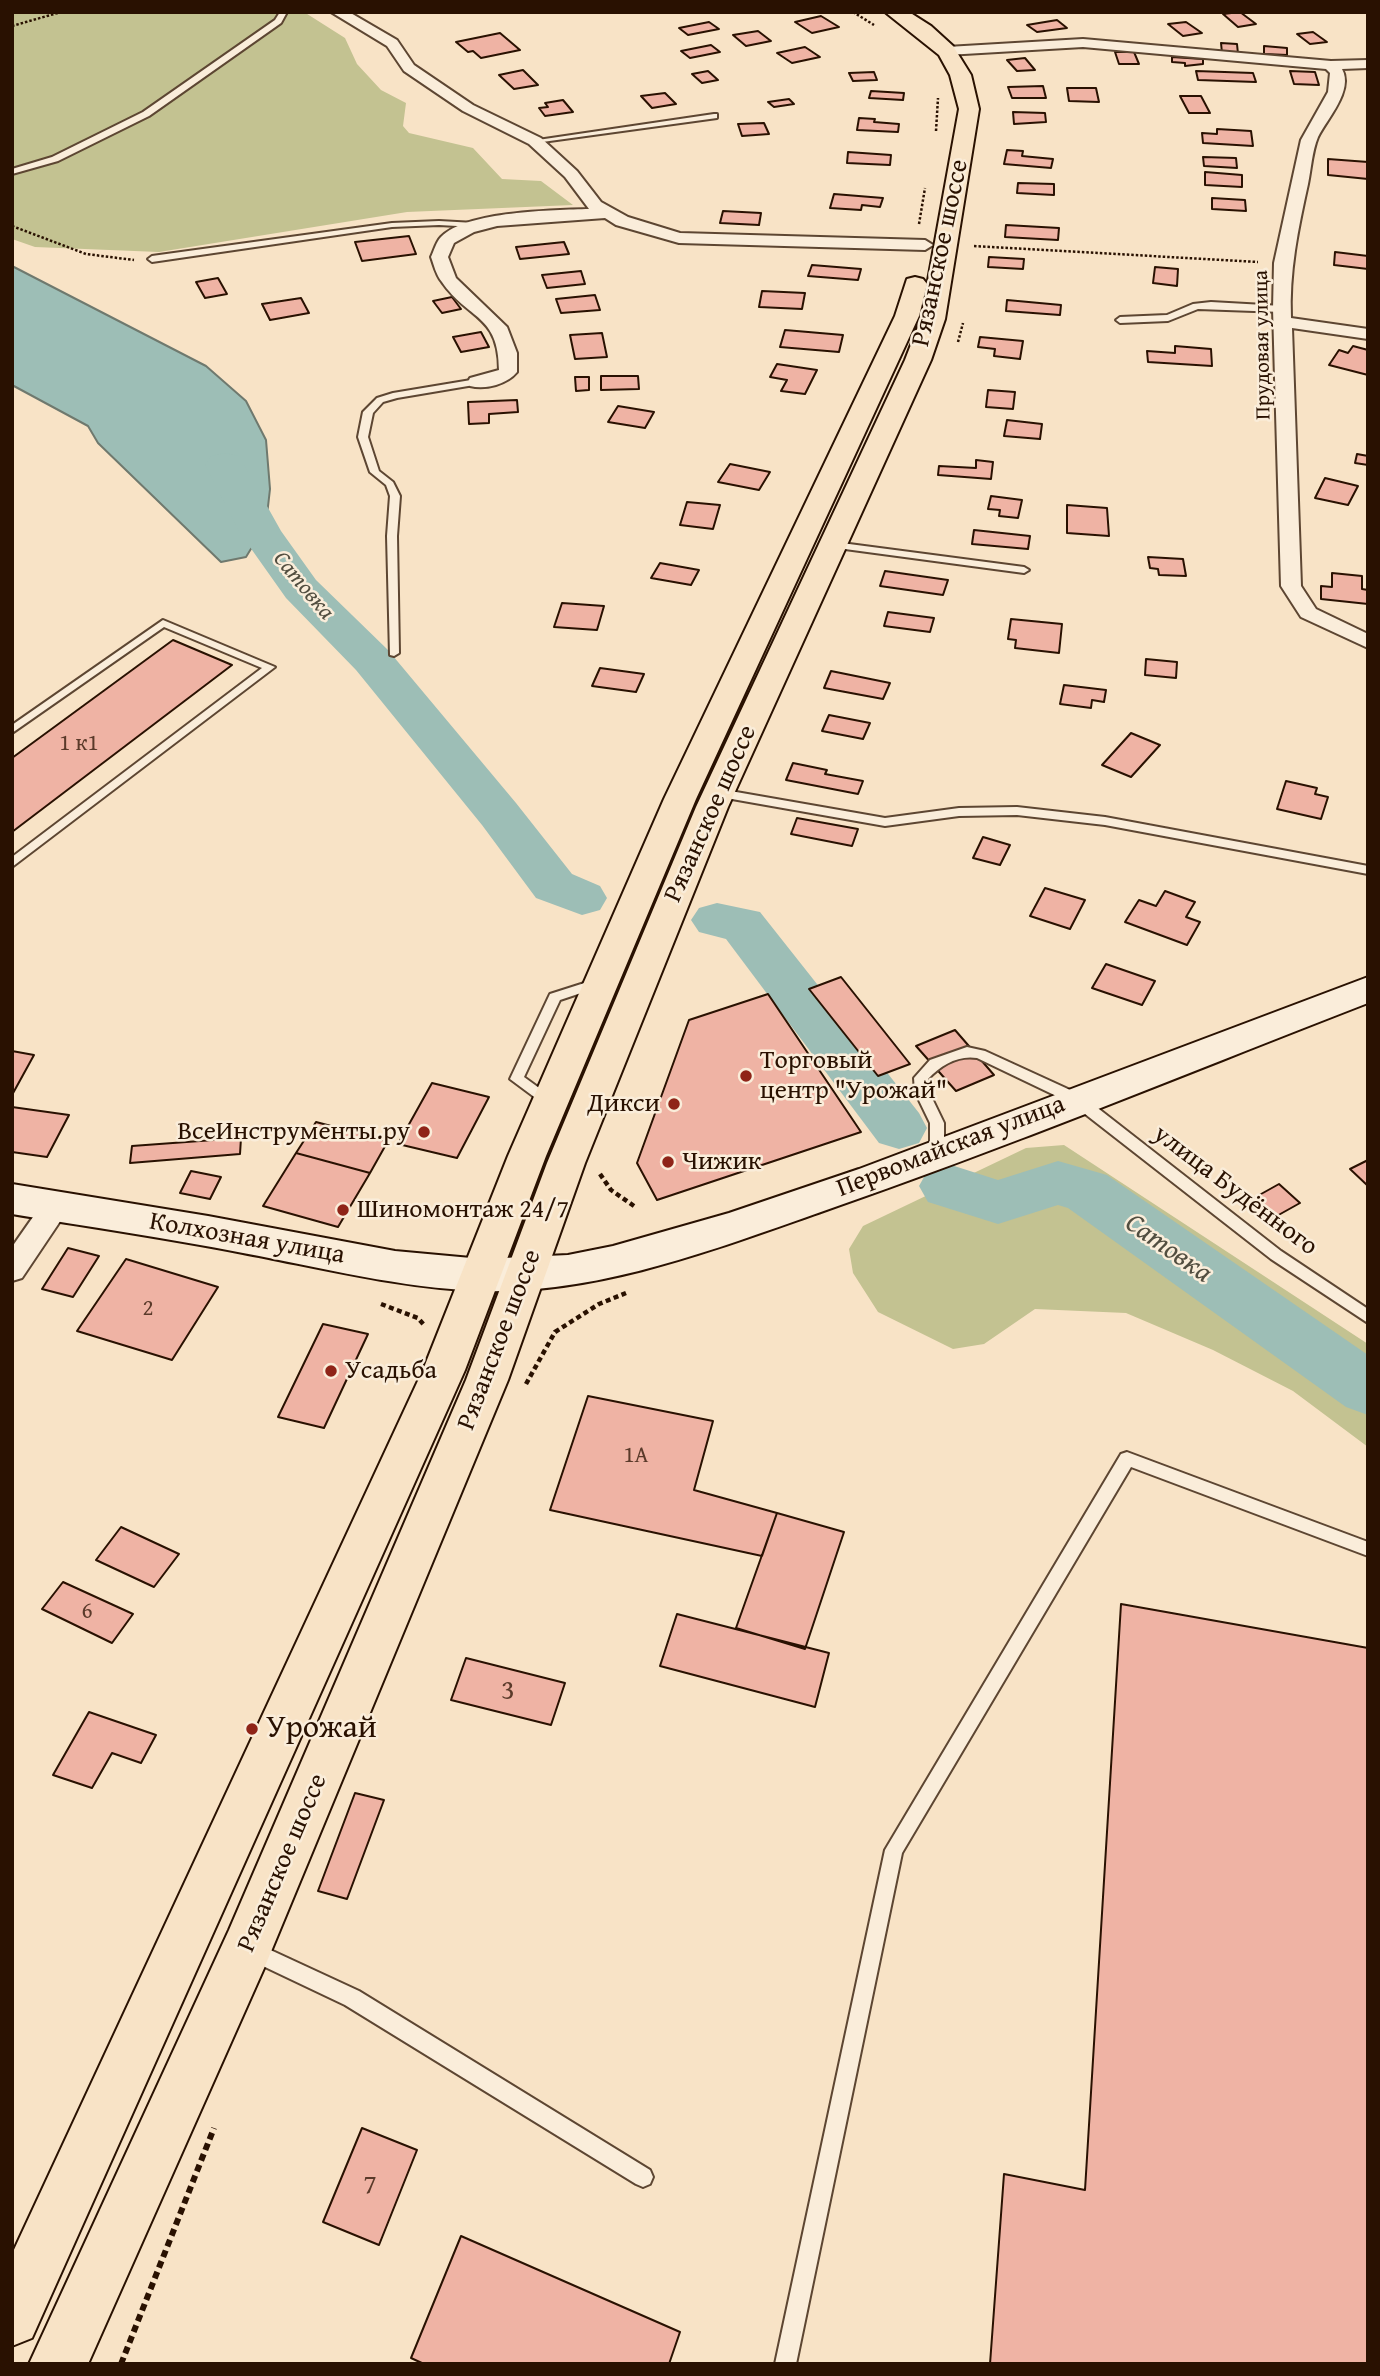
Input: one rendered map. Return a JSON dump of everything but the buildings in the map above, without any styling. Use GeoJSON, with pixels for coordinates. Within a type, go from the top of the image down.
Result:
{"type":"FeatureCollection","features":[{"type":"Feature","properties":{"kind":"main road","name":"Рязанское шоссе"},"geometry":{"type":"LineString","coordinates":[[58,2364],[247,1948],[487,1380],[503,1275],[550,1102],[680,799],[907,316],[925,245],[943,145],[946,114],[944,84],[937,66],[924,52],[868,12]]}},
{"type":"Feature","properties":{"kind":"main road","name":"Рязанское шоссе"},"geometry":{"type":"LineString","coordinates":[[12,2318],[439,1383],[503,1275],[640,978],[719,793],[918,360],[933,319],[969,109],[966,85],[958,65],[947,51],[914,23],[895,12]]}},
{"type":"Feature","properties":{"kind":"main road","name":"Первомайская улица"},"geometry":{"type":"LineString","coordinates":[[503,1275],[568,1271],[613,1262],[759,1218],[873,1179],[1368,989]]}},
{"type":"Feature","properties":{"kind":"main road","name":"Колхозная улица"},"geometry":{"type":"LineString","coordinates":[[31,1206],[395,1266],[503,1275]]}},
{"type":"Feature","properties":{"kind":"street"},"geometry":{"type":"LineString","coordinates":[[338,12],[392,43],[409,68],[468,108],[535,141],[571,174],[584,193],[606,213],[657,234],[679,238],[925,245]]}},
{"type":"Feature","properties":{"kind":"street"},"geometry":{"type":"LineString","coordinates":[[947,51],[1083,43],[1331,65],[1368,64]]}},
{"type":"Feature","properties":{"kind":"street","name":"Прудовая улица"},"geometry":{"type":"LineString","coordinates":[[1331,65],[1337,73],[1336,92],[1309,140],[1283,263],[1291,586],[1308,613],[1368,642]]}},
{"type":"Feature","properties":{"kind":"street"},"geometry":{"type":"LineString","coordinates":[[477,382],[499,378],[508,372],[510,352],[504,334],[490,316],[454,286],[439,259],[440,247],[446,240],[475,225],[532,216],[606,213]]}},
{"type":"Feature","properties":{"kind":"street"},"geometry":{"type":"LineString","coordinates":[[1283,316],[1368,334]]}},
{"type":"Feature","properties":{"kind":"street"},"geometry":{"type":"LineString","coordinates":[[12,1270],[31,1206]]}},
{"type":"Feature","properties":{"kind":"lane"},"geometry":{"type":"LineString","coordinates":[[12,172],[55,159],[146,114],[278,21],[284,12]]}},
{"type":"Feature","properties":{"kind":"lane"},"geometry":{"type":"LineString","coordinates":[[535,141],[715,116]]}},
{"type":"Feature","properties":{"kind":"lane"},"geometry":{"type":"LineString","coordinates":[[152,259],[393,225],[475,225]]}},
{"type":"Feature","properties":{"kind":"lane"},"geometry":{"type":"LineString","coordinates":[[1120,320],[1168,318],[1196,306],[1211,305],[1283,316]]}},
{"type":"Feature","properties":{"kind":"lane"},"geometry":{"type":"LineString","coordinates":[[394,653],[392,536],[395,496],[390,484],[374,472],[363,437],[368,412],[380,400],[396,395],[477,382]]}},
{"type":"Feature","properties":{"kind":"lane"},"geometry":{"type":"LineString","coordinates":[[834,545],[1024,570]]}},
{"type":"Feature","properties":{"kind":"lane"},"geometry":{"type":"LineString","coordinates":[[12,730],[163,623],[270,667],[12,863]]}},
{"type":"Feature","properties":{"kind":"lane"},"geometry":{"type":"LineString","coordinates":[[719,793],[885,822],[960,813],[1017,811],[1105,821],[1368,870]]}},
{"type":"Feature","properties":{"kind":"lane"},"geometry":{"type":"LineString","coordinates":[[550,1102],[517,1079],[555,997],[602,981]]}},
{"type":"Feature","properties":{"kind":"lane","name":"улица Будённого"},"geometry":{"type":"LineString","coordinates":[[937,1153],[937,1123],[922,1092],[921,1078],[935,1063],[967,1052],[980,1054],[1076,1099],[1276,1255],[1368,1317]]}},
{"type":"Feature","properties":{"kind":"lane"},"geometry":{"type":"LineString","coordinates":[[785,2364],[894,1850],[1127,1459],[1368,1549]]}},
{"type":"Feature","properties":{"kind":"lane"},"geometry":{"type":"LineString","coordinates":[[247,1948],[352,1998],[643,2177]]}},
{"type":"Feature","properties":{"kind":"path"},"geometry":{"type":"LineString","coordinates":[[12,26],[61,12]]}},
{"type":"Feature","properties":{"kind":"path"},"geometry":{"type":"LineString","coordinates":[[12,226],[82,255],[109,261],[152,259]]}},
{"type":"Feature","properties":{"kind":"path"},"geometry":{"type":"LineString","coordinates":[[974,246],[1283,263]]}},
{"type":"Feature","properties":{"kind":"path"},"geometry":{"type":"LineString","coordinates":[[955,349],[965,314]]}},
{"type":"Feature","properties":{"kind":"path"},"geometry":{"type":"LineString","coordinates":[[598,1169],[601,1180],[634,1206]]}},
{"type":"Feature","properties":{"kind":"path"},"geometry":{"type":"LineString","coordinates":[[381,1304],[418,1318],[429,1331]]}},
{"type":"Feature","properties":{"kind":"path"},"geometry":{"type":"LineString","coordinates":[[525,1388],[545,1346],[555,1332],[599,1304]]}},
{"type":"Feature","properties":{"kind":"shaded area"},"geometry":{"type":"Polygon","coordinates":[[[12,12],[304,12],[345,38],[357,64],[381,90],[406,103],[403,126],[409,133],[473,148],[502,179],[541,181],[573,205],[407,212],[159,252],[35,247],[12,239],[12,12]]]}},
{"type":"Feature","properties":{"kind":"shaded area"},"geometry":{"type":"Polygon","coordinates":[[[1064,1145],[1368,1344],[1368,1447],[1293,1391],[1213,1350],[1126,1313],[1035,1309],[984,1344],[953,1349],[878,1312],[853,1273],[849,1249],[863,1226],[1026,1148],[1064,1145]]]}},
{"type":"Feature","properties":{"kind":"water"},"geometry":{"type":"Polygon","coordinates":[[[12,266],[206,366],[246,401],[266,440],[270,489],[266,524],[246,557],[221,562],[98,443],[88,426],[12,385],[12,266]]]}},
{"type":"Feature","properties":{"kind":"waterway","name":"Сатовка"},"geometry":{"type":"LineString","coordinates":[[225,465],[261,533],[301,589],[372,660],[499,814],[554,886],[582,898]]}},
{"type":"Feature","properties":{"kind":"waterway","name":"Сатовка"},"geometry":{"type":"LineString","coordinates":[[717,920],[742,924],[899,1128]]}},
{"type":"Feature","properties":{"kind":"waterway","name":"Сатовка"},"geometry":{"type":"LineString","coordinates":[[948,1186],[998,1202],[1058,1183],[1087,1191],[1368,1389]]}},
{"type":"Feature","properties":{"kind":"place","name":"Торговый центр \"Урожай\""},"geometry":{"type":"Point","coordinates":[746,1076]}},
{"type":"Feature","properties":{"kind":"place","name":"Дикси"},"geometry":{"type":"Point","coordinates":[674,1104]}},
{"type":"Feature","properties":{"kind":"place","name":"ВсеИнструменты.ру"},"geometry":{"type":"Point","coordinates":[424,1132]}},
{"type":"Feature","properties":{"kind":"place","name":"Чижик"},"geometry":{"type":"Point","coordinates":[668,1162]}},
{"type":"Feature","properties":{"kind":"place","name":"Шиномонтаж 24/7"},"geometry":{"type":"Point","coordinates":[343,1210]}},
{"type":"Feature","properties":{"kind":"place","name":"Усадьба"},"geometry":{"type":"Point","coordinates":[331,1371]}},
{"type":"Feature","properties":{"kind":"place","name":"Урожай"},"geometry":{"type":"Point","coordinates":[252,1729]}}]}
